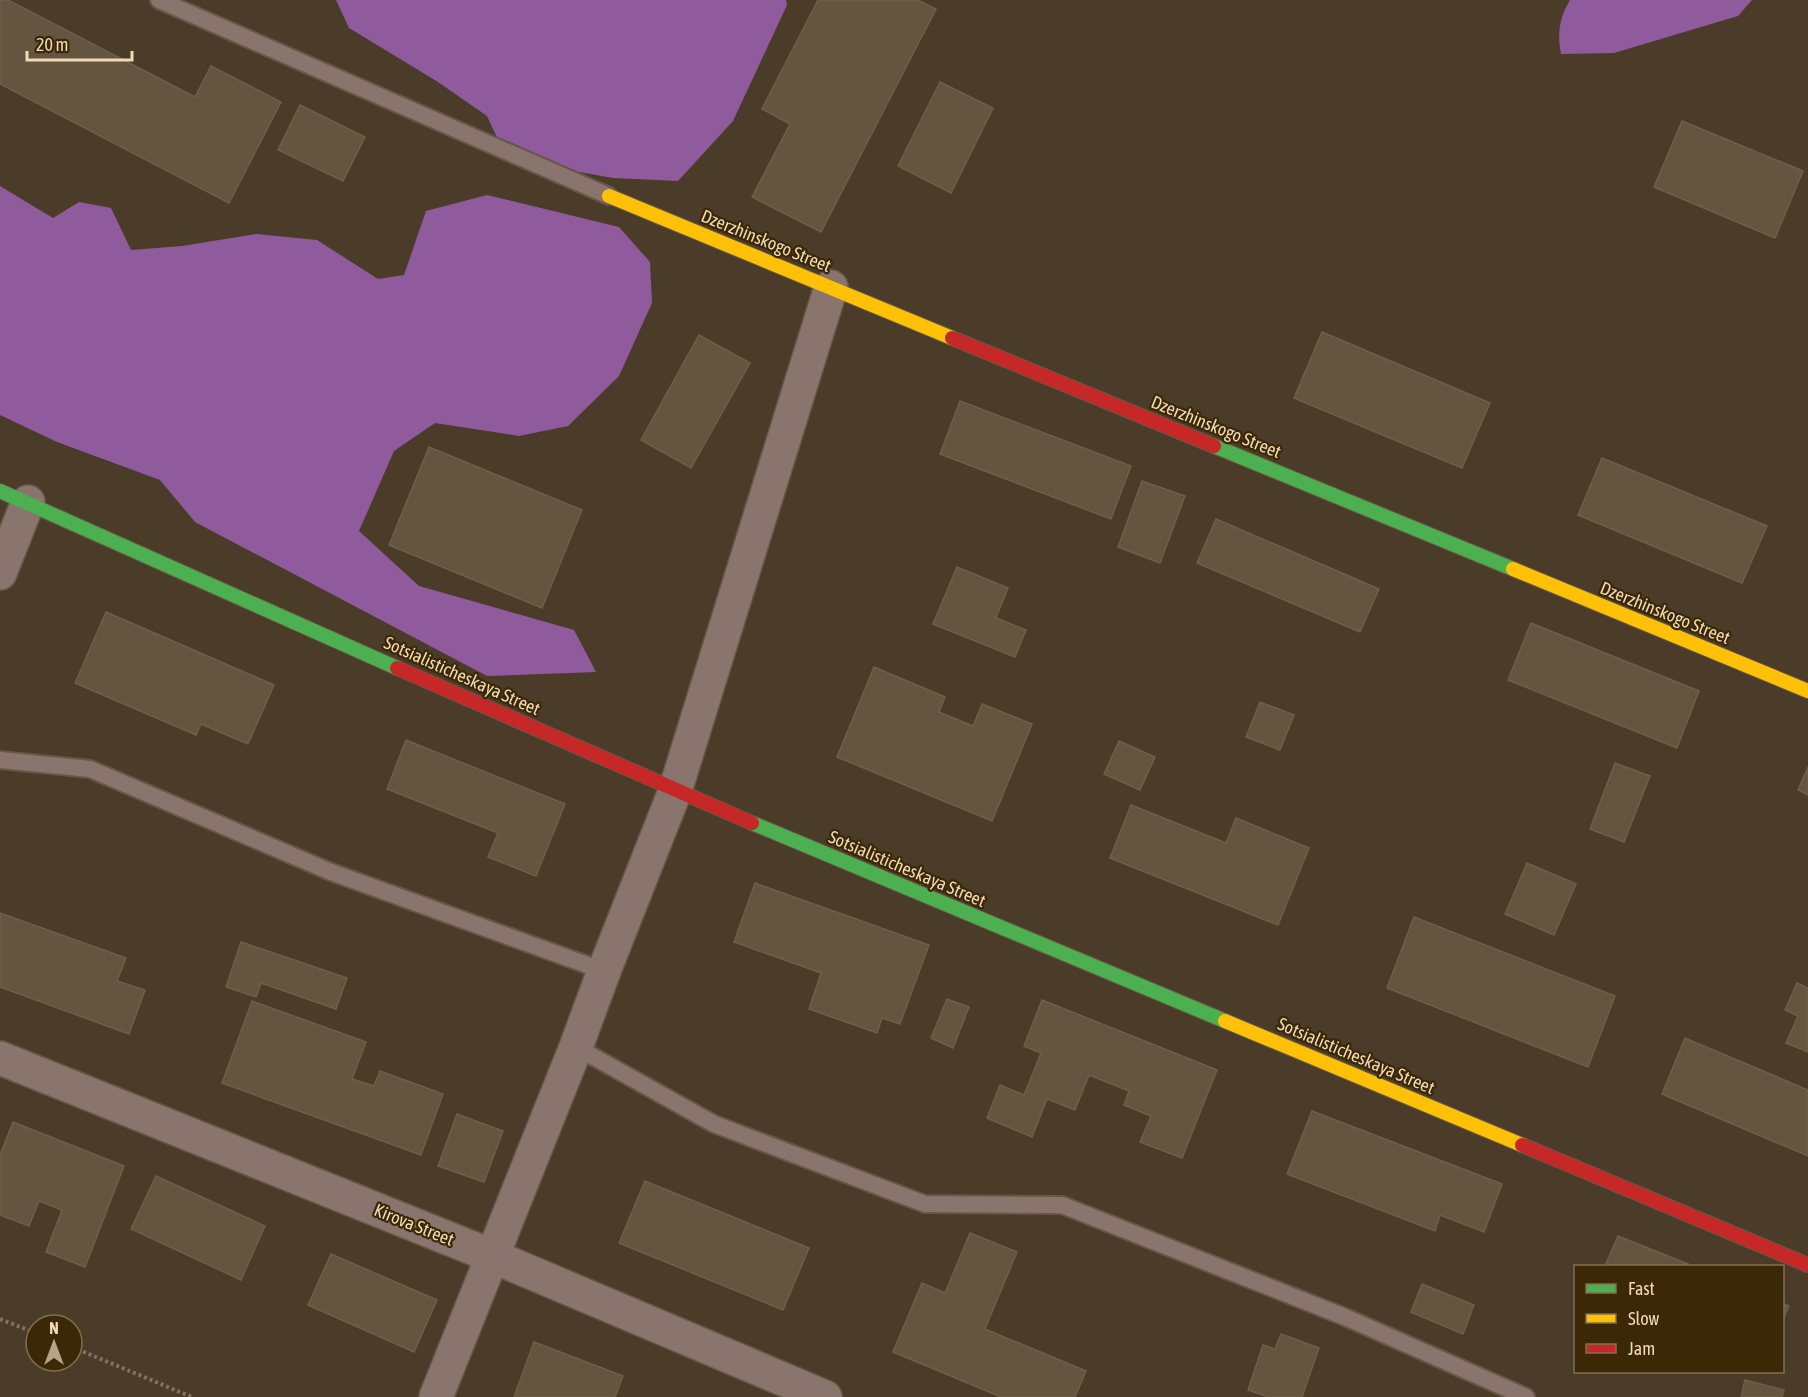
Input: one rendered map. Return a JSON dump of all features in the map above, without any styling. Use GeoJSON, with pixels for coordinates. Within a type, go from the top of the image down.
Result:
{"type":"FeatureCollection","features":[{"type":"Feature","properties":{"kind":"street","name":"Dzerzhinskogo Street"},"geometry":{"type":"LineString","coordinates":[[609,196],[1808,691]]}},
{"type":"Feature","properties":{"kind":"street"},"geometry":{"type":"LineString","coordinates":[[436,1397],[576,1047],[675,791],[831,287]]}},
{"type":"Feature","properties":{"kind":"street"},"geometry":{"type":"LineString","coordinates":[[0,573],[14,496]]}},
{"type":"Feature","properties":{"kind":"street","name":"Sotsialisticheskaya Street"},"geometry":{"type":"LineString","coordinates":[[14,496],[675,791],[1808,1264]]}},
{"type":"Feature","properties":{"kind":"street","name":"Kirova Street"},"geometry":{"type":"LineString","coordinates":[[0,1058],[492,1256],[825,1397]]}},
{"type":"Feature","properties":{"kind":"lane"},"geometry":{"type":"LineString","coordinates":[[159,0],[609,196]]}},
{"type":"Feature","properties":{"kind":"lane"},"geometry":{"type":"LineString","coordinates":[[0,760],[90,769],[331,872],[604,970]]}},
{"type":"Feature","properties":{"kind":"lane"},"geometry":{"type":"LineString","coordinates":[[576,1047],[714,1124],[925,1204],[1062,1205],[1345,1317],[1526,1397]]}},
{"type":"Feature","properties":{"kind":"path"},"geometry":{"type":"LineString","coordinates":[[0,1320],[24,1329]]}},
{"type":"Feature","properties":{"kind":"path"},"geometry":{"type":"LineString","coordinates":[[84,1352],[192,1397]]}},
{"type":"Feature","properties":{"kind":"shaded area"},"geometry":{"type":"Polygon","coordinates":[[[336,0],[786,0],[787,5],[733,121],[678,181],[613,178],[507,159],[487,116],[438,82],[349,28],[336,0]]]}},
{"type":"Feature","properties":{"kind":"shaded area"},"geometry":{"type":"Polygon","coordinates":[[[1570,0],[1752,0],[1738,16],[1614,53],[1561,54],[1560,26],[1563,13],[1570,0]]]}},
{"type":"Feature","properties":{"kind":"shaded area"},"geometry":{"type":"Polygon","coordinates":[[[0,186],[53,218],[79,202],[111,208],[131,250],[182,246],[256,234],[317,240],[378,279],[404,275],[426,211],[487,195],[619,227],[650,262],[652,303],[619,376],[568,426],[519,436],[435,423],[394,451],[359,531],[419,586],[574,630],[596,672],[487,676],[195,522],[160,480],[57,442],[0,415],[0,186]]]}},
{"type":"Feature","properties":{"kind":"building"},"geometry":{"type":"Polygon","coordinates":[[[0,0],[8,0],[195,97],[211,66],[281,102],[229,203],[0,84],[0,0]]]}},
{"type":"Feature","properties":{"kind":"building"},"geometry":{"type":"Polygon","coordinates":[[[818,0],[918,0],[936,9],[821,232],[752,197],[790,124],[762,109],[818,0]]]}},
{"type":"Feature","properties":{"kind":"building"},"geometry":{"type":"Polygon","coordinates":[[[940,82],[993,108],[951,193],[898,166],[940,82]]]}},
{"type":"Feature","properties":{"kind":"building"},"geometry":{"type":"Polygon","coordinates":[[[300,105],[365,137],[343,181],[278,150],[300,105]]]}},
{"type":"Feature","properties":{"kind":"building"},"geometry":{"type":"Polygon","coordinates":[[[1682,121],[1803,171],[1775,238],[1654,187],[1682,121]]]}},
{"type":"Feature","properties":{"kind":"building"},"geometry":{"type":"Polygon","coordinates":[[[1322,332],[1490,403],[1462,468],[1294,398],[1322,332]]]}},
{"type":"Feature","properties":{"kind":"building"},"geometry":{"type":"Polygon","coordinates":[[[699,335],[750,363],[691,468],[641,440],[699,335]]]}},
{"type":"Feature","properties":{"kind":"building"},"geometry":{"type":"Polygon","coordinates":[[[960,401],[1131,466],[1111,519],[940,454],[960,401]]]}},
{"type":"Feature","properties":{"kind":"building"},"geometry":{"type":"Polygon","coordinates":[[[429,447],[582,510],[542,608],[389,545],[429,447]]]}},
{"type":"Feature","properties":{"kind":"building"},"geometry":{"type":"Polygon","coordinates":[[[1602,458],[1767,526],[1742,583],[1578,515],[1602,458]]]}},
{"type":"Feature","properties":{"kind":"building"},"geometry":{"type":"Polygon","coordinates":[[[1142,481],[1185,496],[1160,563],[1118,547],[1142,481]]]}},
{"type":"Feature","properties":{"kind":"building"},"geometry":{"type":"Polygon","coordinates":[[[1216,519],[1379,589],[1360,632],[1197,563],[1216,519]]]}},
{"type":"Feature","properties":{"kind":"building"},"geometry":{"type":"Polygon","coordinates":[[[957,567],[1008,588],[996,618],[1026,630],[1015,657],[933,624],[957,567]]]}},
{"type":"Feature","properties":{"kind":"building"},"geometry":{"type":"Polygon","coordinates":[[[106,612],[274,685],[248,744],[201,724],[196,735],[75,683],[106,612]]]}},
{"type":"Feature","properties":{"kind":"building"},"geometry":{"type":"Polygon","coordinates":[[[1531,623],[1699,691],[1677,748],[1508,680],[1531,623]]]}},
{"type":"Feature","properties":{"kind":"building"},"geometry":{"type":"Polygon","coordinates":[[[874,667],[945,697],[939,712],[973,726],[982,704],[1032,724],[992,821],[837,757],[874,667]]]}},
{"type":"Feature","properties":{"kind":"building"},"geometry":{"type":"Polygon","coordinates":[[[1260,702],[1294,715],[1280,750],[1246,737],[1260,702]]]}},
{"type":"Feature","properties":{"kind":"building"},"geometry":{"type":"Polygon","coordinates":[[[406,740],[565,804],[536,876],[488,857],[498,833],[387,789],[406,740]]]}},
{"type":"Feature","properties":{"kind":"building"},"geometry":{"type":"Polygon","coordinates":[[[1119,741],[1155,757],[1140,790],[1104,774],[1119,741]]]}},
{"type":"Feature","properties":{"kind":"building"},"geometry":{"type":"Polygon","coordinates":[[[1615,763],[1650,776],[1624,842],[1590,829],[1615,763]]]}},
{"type":"Feature","properties":{"kind":"building"},"geometry":{"type":"Polygon","coordinates":[[[1808,767],[1808,795],[1798,790],[1808,767]]]}},
{"type":"Feature","properties":{"kind":"building"},"geometry":{"type":"Polygon","coordinates":[[[1131,805],[1226,843],[1236,818],[1309,848],[1278,925],[1110,858],[1131,805]]]}},
{"type":"Feature","properties":{"kind":"building"},"geometry":{"type":"Polygon","coordinates":[[[1527,863],[1576,884],[1554,935],[1505,914],[1527,863]]]}},
{"type":"Feature","properties":{"kind":"building"},"geometry":{"type":"Polygon","coordinates":[[[755,883],[929,945],[900,1024],[882,1018],[877,1033],[809,1009],[821,973],[734,942],[755,883]]]}},
{"type":"Feature","properties":{"kind":"building"},"geometry":{"type":"Polygon","coordinates":[[[0,913],[126,958],[117,981],[145,990],[129,1034],[0,987],[0,913]]]}},
{"type":"Feature","properties":{"kind":"building"},"geometry":{"type":"Polygon","coordinates":[[[1414,917],[1615,996],[1588,1067],[1387,988],[1414,917]]]}},
{"type":"Feature","properties":{"kind":"building"},"geometry":{"type":"Polygon","coordinates":[[[241,942],[347,978],[336,1009],[261,983],[256,997],[226,987],[241,942]]]}},
{"type":"Feature","properties":{"kind":"building"},"geometry":{"type":"Polygon","coordinates":[[[1797,983],[1808,988],[1808,1052],[1786,1043],[1798,1016],[1785,1010],[1797,983]]]}},
{"type":"Feature","properties":{"kind":"building"},"geometry":{"type":"Polygon","coordinates":[[[947,999],[969,1007],[953,1048],[931,1038],[947,999]]]}},
{"type":"Feature","properties":{"kind":"building"},"geometry":{"type":"Polygon","coordinates":[[[1042,1000],[1217,1070],[1182,1158],[1140,1142],[1151,1116],[1124,1105],[1129,1091],[1089,1075],[1075,1110],[1047,1099],[1032,1137],[987,1118],[1000,1085],[1024,1095],[1041,1053],[1024,1046],[1042,1000]]]}},
{"type":"Feature","properties":{"kind":"building"},"geometry":{"type":"Polygon","coordinates":[[[252,1001],[366,1042],[352,1079],[374,1086],[380,1071],[443,1094],[421,1155],[222,1083],[252,1001]]]}},
{"type":"Feature","properties":{"kind":"building"},"geometry":{"type":"Polygon","coordinates":[[[1685,1038],[1808,1090],[1808,1156],[1662,1094],[1685,1038]]]}},
{"type":"Feature","properties":{"kind":"building"},"geometry":{"type":"Polygon","coordinates":[[[1312,1111],[1502,1184],[1484,1232],[1440,1215],[1435,1231],[1287,1174],[1312,1111]]]}},
{"type":"Feature","properties":{"kind":"building"},"geometry":{"type":"Polygon","coordinates":[[[457,1114],[503,1131],[484,1182],[438,1166],[457,1114]]]}},
{"type":"Feature","properties":{"kind":"building"},"geometry":{"type":"Polygon","coordinates":[[[13,1122],[124,1166],[85,1267],[46,1252],[62,1210],[39,1201],[29,1226],[0,1215],[0,1155],[13,1122]]]}},
{"type":"Feature","properties":{"kind":"building"},"geometry":{"type":"Polygon","coordinates":[[[156,1176],[265,1226],[241,1280],[131,1229],[156,1176]]]}},
{"type":"Feature","properties":{"kind":"building"},"geometry":{"type":"Polygon","coordinates":[[[645,1181],[809,1248],[783,1310],[619,1243],[645,1181]]]}},
{"type":"Feature","properties":{"kind":"building"},"geometry":{"type":"Polygon","coordinates":[[[970,1233],[1017,1252],[985,1329],[1086,1371],[1075,1397],[1001,1397],[893,1352],[922,1283],[945,1293],[970,1233]]]}},
{"type":"Feature","properties":{"kind":"building"},"geometry":{"type":"Polygon","coordinates":[[[1618,1236],[1690,1265],[1605,1265],[1618,1236]]]}},
{"type":"Feature","properties":{"kind":"building"},"geometry":{"type":"Polygon","coordinates":[[[331,1254],[437,1300],[414,1352],[308,1305],[331,1254]]]}},
{"type":"Feature","properties":{"kind":"building"},"geometry":{"type":"Polygon","coordinates":[[[1422,1284],[1474,1305],[1463,1334],[1411,1312],[1422,1284]]]}},
{"type":"Feature","properties":{"kind":"building"},"geometry":{"type":"Polygon","coordinates":[[[1784,1304],[1789,1306],[1784,1317],[1784,1304]]]}},
{"type":"Feature","properties":{"kind":"building"},"geometry":{"type":"Polygon","coordinates":[[[1281,1334],[1319,1348],[1302,1397],[1268,1397],[1248,1390],[1263,1345],[1275,1349],[1281,1334]]]}},
{"type":"Feature","properties":{"kind":"building"},"geometry":{"type":"Polygon","coordinates":[[[534,1342],[623,1376],[615,1397],[514,1397],[534,1342]]]}},
{"type":"Feature","properties":{"kind":"building"},"geometry":{"type":"Polygon","coordinates":[[[1745,1380],[1784,1390],[1782,1397],[1741,1397],[1745,1380]]]}},
{"type":"Feature","properties":{"kind":"traffic: fast"},"geometry":{"type":"LineString","coordinates":[[1214,446],[1513,569]]}},
{"type":"Feature","properties":{"kind":"traffic: fast"},"geometry":{"type":"LineString","coordinates":[[0,491],[397,668]]}},
{"type":"Feature","properties":{"kind":"traffic: fast"},"geometry":{"type":"LineString","coordinates":[[752,823],[1225,1021]]}},
{"type":"Feature","properties":{"kind":"traffic: slow"},"geometry":{"type":"LineString","coordinates":[[609,196],[952,338]]}},
{"type":"Feature","properties":{"kind":"traffic: slow"},"geometry":{"type":"LineString","coordinates":[[1513,569],[1808,691]]}},
{"type":"Feature","properties":{"kind":"traffic: slow"},"geometry":{"type":"LineString","coordinates":[[1225,1021],[1522,1145]]}},
{"type":"Feature","properties":{"kind":"traffic: jam"},"geometry":{"type":"LineString","coordinates":[[952,338],[1214,446]]}},
{"type":"Feature","properties":{"kind":"traffic: jam"},"geometry":{"type":"LineString","coordinates":[[397,668],[752,823]]}},
{"type":"Feature","properties":{"kind":"traffic: jam"},"geometry":{"type":"LineString","coordinates":[[1522,1145],[1808,1265]]}}]}
